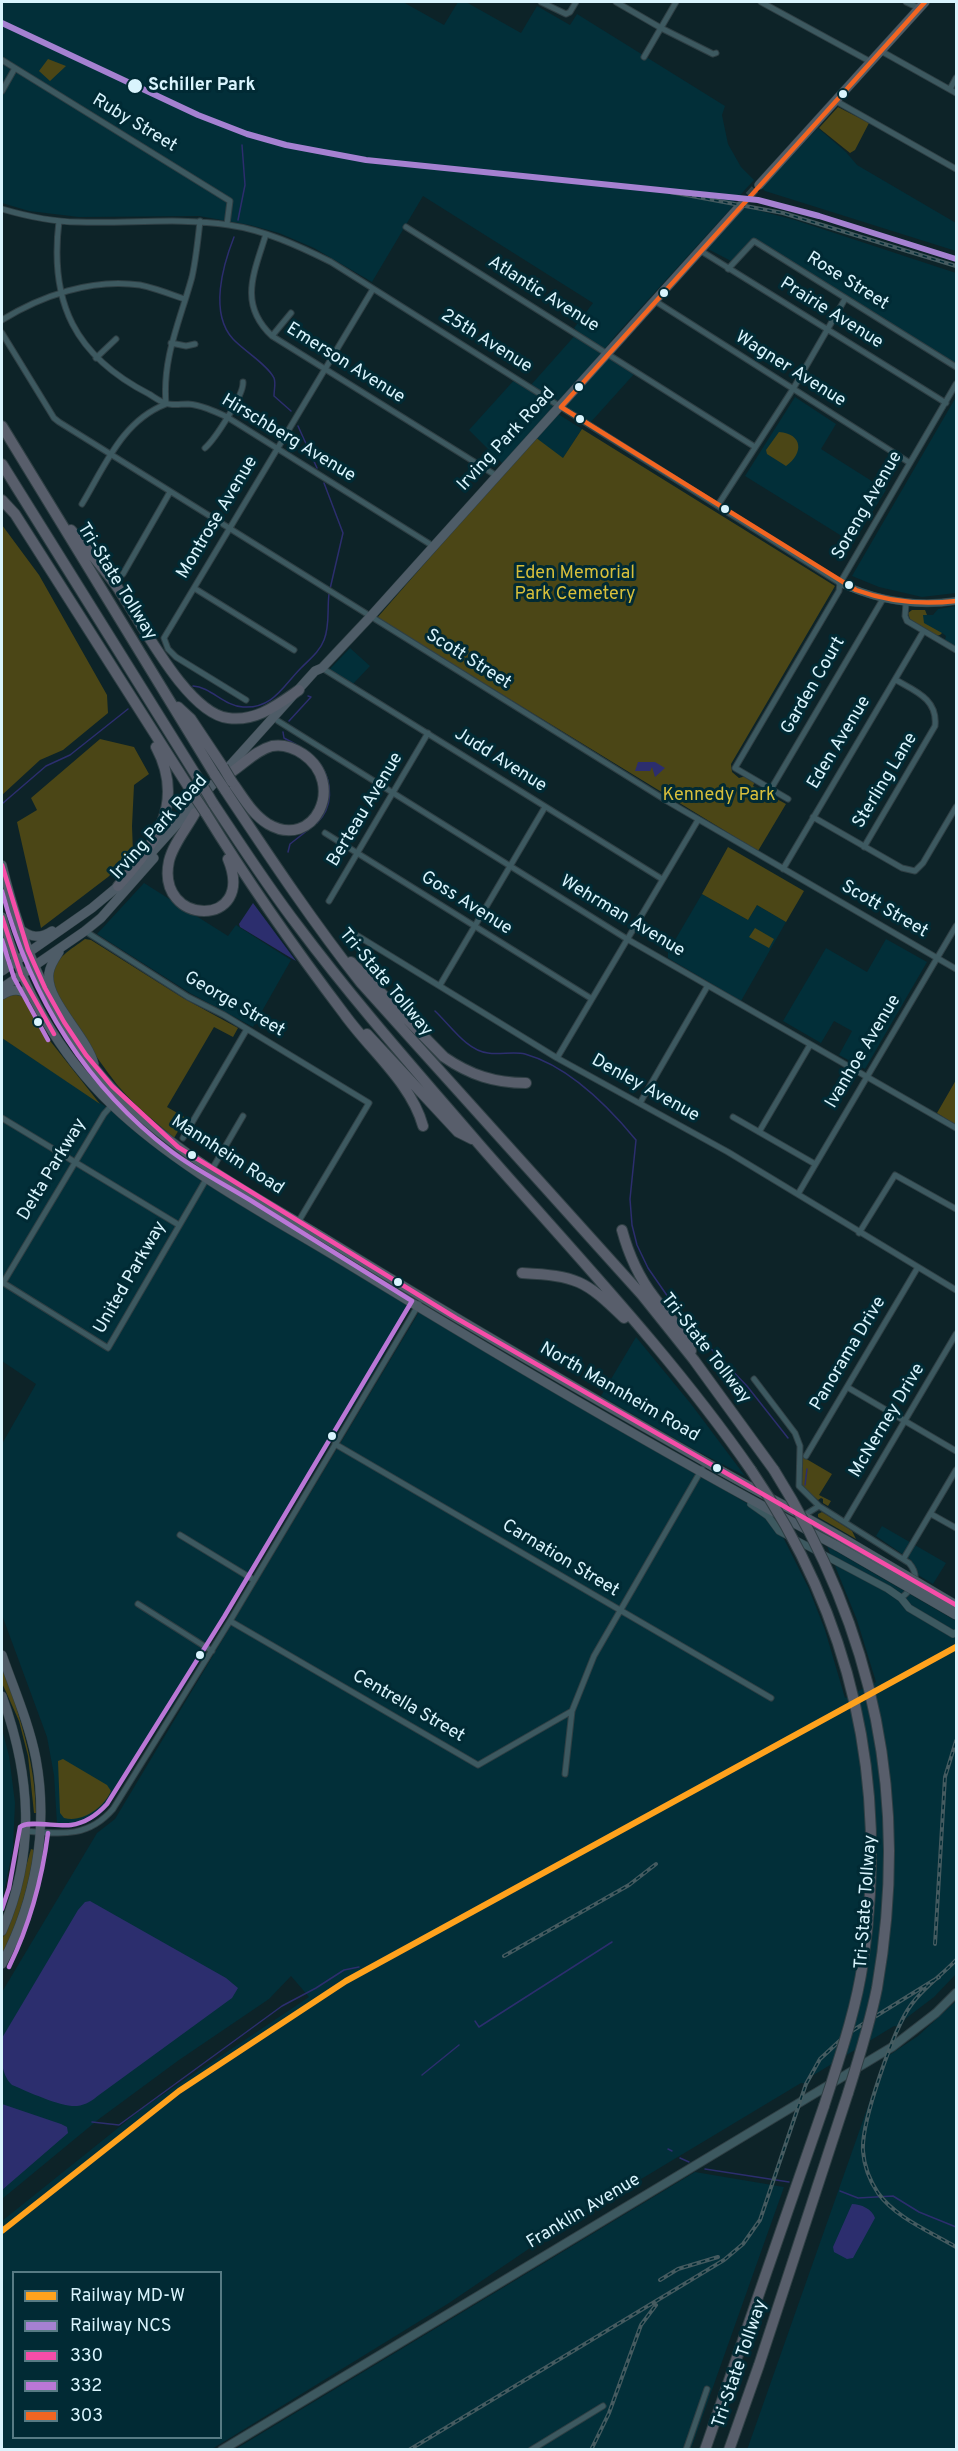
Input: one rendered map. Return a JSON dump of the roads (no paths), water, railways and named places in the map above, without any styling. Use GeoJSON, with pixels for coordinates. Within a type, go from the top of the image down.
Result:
{"type":"FeatureCollection","features":[{"type":"Feature","properties":{"kind":"highway","name":"Tri-State Tollway"},"geometry":{"type":"LineString","coordinates":[[2,426],[169,699],[226,777],[274,866],[318,929],[361,983],[642,1295],[694,1360],[774,1470],[807,1523],[848,1618],[867,1676],[887,1786],[890,1836],[885,1928],[874,1998],[848,2093],[759,2366],[729,2450]]}},
{"type":"Feature","properties":{"kind":"highway","name":"Tri-State Tollway"},"geometry":{"type":"LineString","coordinates":[[2,464],[213,803],[265,881],[327,964],[478,1143],[648,1335],[716,1418],[786,1522],[828,1614],[856,1705],[869,1791],[872,1855],[863,1964],[843,2047],[824,2106],[705,2450]]}},
{"type":"Feature","properties":{"kind":"highway"},"geometry":{"type":"LineString","coordinates":[[2,495],[5,504],[181,775],[227,858],[235,885],[224,905],[204,912],[196,911],[180,903],[174,897],[168,880],[170,857],[201,813]]}},
{"type":"Feature","properties":{"kind":"highway"},"geometry":{"type":"LineString","coordinates":[[47,502],[116,585],[175,675],[210,711],[228,718],[251,717],[265,712],[299,690]]}},
{"type":"Feature","properties":{"kind":"highway"},"geometry":{"type":"LineString","coordinates":[[98,645],[102,657],[160,754],[168,787],[166,810],[160,830],[147,851],[118,886]]}},
{"type":"Feature","properties":{"kind":"highway"},"geometry":{"type":"LineString","coordinates":[[286,746],[303,754],[316,767],[324,782],[325,796],[318,813],[309,823],[296,829],[280,828],[257,816],[226,777],[265,749],[286,746]]}},
{"type":"Feature","properties":{"kind":"highway"},"geometry":{"type":"LineString","coordinates":[[201,813],[267,910],[346,1017],[402,1085],[420,1114],[423,1126]]}},
{"type":"Feature","properties":{"kind":"highway"},"geometry":{"type":"LineString","coordinates":[[318,929],[444,1057],[486,1079],[505,1083],[526,1083]]}},
{"type":"Feature","properties":{"kind":"highway"},"geometry":{"type":"LineString","coordinates":[[325,987],[458,1132],[478,1143]]}},
{"type":"Feature","properties":{"kind":"highway"},"geometry":{"type":"LineString","coordinates":[[622,1230],[636,1271],[687,1338],[694,1360]]}},
{"type":"Feature","properties":{"kind":"highway"},"geometry":{"type":"LineString","coordinates":[[522,1273],[562,1276],[579,1280],[606,1300],[629,1323],[648,1335]]}},
{"type":"Feature","properties":{"kind":"main road"},"geometry":{"type":"LineString","coordinates":[[759,185],[922,5]]}},
{"type":"Feature","properties":{"kind":"main road","name":"Irving Park Road"},"geometry":{"type":"LineString","coordinates":[[2,971],[105,898],[141,864],[315,671],[322,668],[370,617],[740,206]]}},
{"type":"Feature","properties":{"kind":"main road","name":"Irving Park Road"},"geometry":{"type":"LineString","coordinates":[[2,988],[61,949],[101,918],[201,813],[226,777],[320,674],[322,668]]}},
{"type":"Feature","properties":{"kind":"main road","name":"Mannheim Road"},"geometry":{"type":"LineString","coordinates":[[2,865],[19,928],[57,1014],[95,1069],[148,1123],[210,1173]]}},
{"type":"Feature","properties":{"kind":"main road"},"geometry":{"type":"LineString","coordinates":[[19,928],[30,936],[41,936],[88,905],[105,898]]}},
{"type":"Feature","properties":{"kind":"main road","name":"Mannheim Road"},"geometry":{"type":"LineString","coordinates":[[2,917],[21,975],[32,998],[69,1056],[112,1105],[170,1153],[210,1173],[420,1302]]}},
{"type":"Feature","properties":{"kind":"main road"},"geometry":{"type":"LineString","coordinates":[[2,942],[2,961]]}},
{"type":"Feature","properties":{"kind":"main road"},"geometry":{"type":"LineString","coordinates":[[61,949],[49,969],[49,984],[66,1016],[91,1052],[95,1069]]}},
{"type":"Feature","properties":{"kind":"main road"},"geometry":{"type":"LineString","coordinates":[[2,995],[13,990],[32,998]]}},
{"type":"Feature","properties":{"kind":"main road","name":"North Mannheim Road"},"geometry":{"type":"LineString","coordinates":[[420,1302],[703,1467],[803,1515],[841,1542],[957,1615]]}},
{"type":"Feature","properties":{"kind":"main road","name":"North Mannheim Road"},"geometry":{"type":"LineString","coordinates":[[703,1467],[723,1483],[841,1542],[957,1605]]}},
{"type":"Feature","properties":{"kind":"main road"},"geometry":{"type":"LineString","coordinates":[[2,1654],[33,1745],[38,1780],[40,1832],[28,1903],[2,1964]]}},
{"type":"Feature","properties":{"kind":"main road"},"geometry":{"type":"LineString","coordinates":[[2,1696],[20,1753],[25,1790],[26,1831],[16,1890],[2,1931]]}},
{"type":"Feature","properties":{"kind":"main road","name":"Franklin Avenue"},"geometry":{"type":"LineString","coordinates":[[222,2450],[892,2047],[936,2013],[957,1993]]}},
{"type":"Feature","properties":{"kind":"street"},"geometry":{"type":"LineString","coordinates":[[541,2],[566,14],[576,2]]}},
{"type":"Feature","properties":{"kind":"street"},"geometry":{"type":"LineString","coordinates":[[616,2],[661,28],[713,54],[716,53]]}},
{"type":"Feature","properties":{"kind":"street"},"geometry":{"type":"LineString","coordinates":[[644,57],[676,2]]}},
{"type":"Feature","properties":{"kind":"street"},"geometry":{"type":"LineString","coordinates":[[761,2],[871,62]]}},
{"type":"Feature","properties":{"kind":"street"},"geometry":{"type":"LineString","coordinates":[[906,2],[922,5]]}},
{"type":"Feature","properties":{"kind":"street"},"geometry":{"type":"LineString","coordinates":[[881,51],[957,93]]}},
{"type":"Feature","properties":{"kind":"street","name":"Ruby Street"},"geometry":{"type":"LineString","coordinates":[[2,60],[230,201],[227,224]]}},
{"type":"Feature","properties":{"kind":"street"},"geometry":{"type":"LineString","coordinates":[[2,91],[15,68]]}},
{"type":"Feature","properties":{"kind":"street"},"geometry":{"type":"LineString","coordinates":[[950,89],[957,78]]}},
{"type":"Feature","properties":{"kind":"street"},"geometry":{"type":"LineString","coordinates":[[836,100],[957,169]]}},
{"type":"Feature","properties":{"kind":"street","name":"25th Avenue"},"geometry":{"type":"LineString","coordinates":[[2,209],[59,221],[200,221],[227,224],[266,234],[304,248],[840,582],[883,599],[906,603],[930,604],[957,601]]}},
{"type":"Feature","properties":{"kind":"street","name":"Hirschberg Avenue"},"geometry":{"type":"LineString","coordinates":[[59,221],[56,251],[61,294],[75,328],[96,358],[122,380],[166,404],[189,404],[209,409],[226,417],[432,546]]}},
{"type":"Feature","properties":{"kind":"street"},"geometry":{"type":"LineString","coordinates":[[82,504],[111,454],[135,422],[153,409],[166,404],[165,379],[171,343],[195,262],[200,221]]}},
{"type":"Feature","properties":{"kind":"street","name":"Atlantic Avenue"},"geometry":{"type":"LineString","coordinates":[[406,227],[755,447]]}},
{"type":"Feature","properties":{"kind":"street","name":"Emerson Avenue"},"geometry":{"type":"LineString","coordinates":[[266,234],[252,282],[251,295],[255,316],[272,336],[497,476]]}},
{"type":"Feature","properties":{"kind":"street","name":"Rose Street"},"geometry":{"type":"LineString","coordinates":[[728,269],[754,241],[957,367]]}},
{"type":"Feature","properties":{"kind":"street","name":"Prairie Avenue"},"geometry":{"type":"LineString","coordinates":[[701,251],[946,403]]}},
{"type":"Feature","properties":{"kind":"street"},"geometry":{"type":"LineString","coordinates":[[2,320],[30,304],[93,285],[116,283],[147,287],[184,299]]}},
{"type":"Feature","properties":{"kind":"street","name":"Montrose Avenue"},"geometry":{"type":"LineString","coordinates":[[246,700],[176,657],[168,649],[164,638],[373,289]]}},
{"type":"Feature","properties":{"kind":"street"},"geometry":{"type":"LineString","coordinates":[[718,505],[792,389],[845,299]]}},
{"type":"Feature","properties":{"kind":"street","name":"Wagner Avenue"},"geometry":{"type":"LineString","coordinates":[[655,301],[910,463]]}},
{"type":"Feature","properties":{"kind":"street"},"geometry":{"type":"LineString","coordinates":[[272,336],[291,313]]}},
{"type":"Feature","properties":{"kind":"street","name":"Scott Street"},"geometry":{"type":"LineString","coordinates":[[2,333],[54,418],[698,820],[957,969]]}},
{"type":"Feature","properties":{"kind":"street"},"geometry":{"type":"LineString","coordinates":[[96,358],[116,339]]}},
{"type":"Feature","properties":{"kind":"street"},"geometry":{"type":"LineString","coordinates":[[171,343],[186,346],[195,344]]}},
{"type":"Feature","properties":{"kind":"street"},"geometry":{"type":"LineString","coordinates":[[205,448],[242,391],[243,382]]}},
{"type":"Feature","properties":{"kind":"street","name":"Soreng Avenue"},"geometry":{"type":"LineString","coordinates":[[771,789],[735,768],[839,591],[840,582],[957,384]]}},
{"type":"Feature","properties":{"kind":"street"},"geometry":{"type":"LineString","coordinates":[[123,574],[170,492]]}},
{"type":"Feature","properties":{"kind":"street"},"geometry":{"type":"LineString","coordinates":[[194,588],[294,650]]}},
{"type":"Feature","properties":{"kind":"street","name":"Garden Court"},"geometry":{"type":"LineString","coordinates":[[771,789],[883,599]]}},
{"type":"Feature","properties":{"kind":"street"},"geometry":{"type":"LineString","coordinates":[[906,603],[907,621],[957,650]]}},
{"type":"Feature","properties":{"kind":"street","name":"Eden Avenue"},"geometry":{"type":"LineString","coordinates":[[783,869],[923,632]]}},
{"type":"Feature","properties":{"kind":"street","name":"Judd Avenue"},"geometry":{"type":"LineString","coordinates":[[322,668],[662,879]]}},
{"type":"Feature","properties":{"kind":"street","name":"Sterling Lane"},"geometry":{"type":"LineString","coordinates":[[864,847],[935,726],[934,708],[928,700],[896,680]]}},
{"type":"Feature","properties":{"kind":"street","name":"Wehrman Avenue"},"geometry":{"type":"LineString","coordinates":[[278,721],[707,987],[957,1128]]}},
{"type":"Feature","properties":{"kind":"street","name":"Berteau Avenue"},"geometry":{"type":"LineString","coordinates":[[329,901],[428,733]]}},
{"type":"Feature","properties":{"kind":"street"},"geometry":{"type":"LineString","coordinates":[[771,789],[788,799]]}},
{"type":"Feature","properties":{"kind":"street"},"geometry":{"type":"LineString","coordinates":[[440,985],[545,807]]}},
{"type":"Feature","properties":{"kind":"street"},"geometry":{"type":"LineString","coordinates":[[813,817],[905,870],[915,871],[923,863],[957,807]]}},
{"type":"Feature","properties":{"kind":"street"},"geometry":{"type":"LineString","coordinates":[[557,1058],[698,820]]}},
{"type":"Feature","properties":{"kind":"street","name":"Goss Avenue"},"geometry":{"type":"LineString","coordinates":[[325,833],[592,999]]}},
{"type":"Feature","properties":{"kind":"street","name":"Ivanhoe Avenue"},"geometry":{"type":"LineString","coordinates":[[798,1194],[957,926]]}},
{"type":"Feature","properties":{"kind":"street","name":"George Street"},"geometry":{"type":"LineString","coordinates":[[85,932],[188,997],[215,1010],[369,1103],[296,1226]]}},
{"type":"Feature","properties":{"kind":"street","name":"Denley Avenue"},"geometry":{"type":"LineString","coordinates":[[358,936],[557,1058],[640,1102],[957,1290]]}},
{"type":"Feature","properties":{"kind":"street"},"geometry":{"type":"LineString","coordinates":[[640,1102],[707,987]]}},
{"type":"Feature","properties":{"kind":"street"},"geometry":{"type":"LineString","coordinates":[[183,1138],[247,1029]]}},
{"type":"Feature","properties":{"kind":"street"},"geometry":{"type":"LineString","coordinates":[[759,1132],[810,1045]]}},
{"type":"Feature","properties":{"kind":"street","name":"Delta Parkway"},"geometry":{"type":"LineString","coordinates":[[2,1282],[104,1114],[112,1105]]}},
{"type":"Feature","properties":{"kind":"street","name":"United Parkway"},"geometry":{"type":"LineString","coordinates":[[2,1282],[108,1348],[243,1116]]}},
{"type":"Feature","properties":{"kind":"street"},"geometry":{"type":"LineString","coordinates":[[733,1117],[815,1164]]}},
{"type":"Feature","properties":{"kind":"street"},"geometry":{"type":"LineString","coordinates":[[2,1118],[179,1225]]}},
{"type":"Feature","properties":{"kind":"street"},"geometry":{"type":"LineString","coordinates":[[859,1233],[895,1175],[957,1209]]}},
{"type":"Feature","properties":{"kind":"street","name":"Panorama Drive"},"geometry":{"type":"LineString","coordinates":[[806,1456],[918,1267]]}},
{"type":"Feature","properties":{"kind":"street"},"geometry":{"type":"LineString","coordinates":[[26,1831],[84,1831],[106,1817],[113,1809],[230,1621],[420,1302]]}},
{"type":"Feature","properties":{"kind":"street","name":"McNerney Drive"},"geometry":{"type":"LineString","coordinates":[[845,1522],[957,1334]]}},
{"type":"Feature","properties":{"kind":"street","name":"Panorama Drive"},"geometry":{"type":"LineString","coordinates":[[754,1378],[795,1433],[800,1446],[799,1486],[819,1506]]}},
{"type":"Feature","properties":{"kind":"street"},"geometry":{"type":"LineString","coordinates":[[847,1387],[957,1451]]}},
{"type":"Feature","properties":{"kind":"street","name":"Carnation Street"},"geometry":{"type":"LineString","coordinates":[[335,1444],[771,1698]]}},
{"type":"Feature","properties":{"kind":"street"},"geometry":{"type":"LineString","coordinates":[[565,1774],[572,1711],[594,1656],[703,1467]]}},
{"type":"Feature","properties":{"kind":"street"},"geometry":{"type":"LineString","coordinates":[[904,1558],[957,1470]]}},
{"type":"Feature","properties":{"kind":"street"},"geometry":{"type":"LineString","coordinates":[[723,1483],[768,1516],[779,1531],[840,1562],[901,1598],[909,1608],[955,1633]]}},
{"type":"Feature","properties":{"kind":"street"},"geometry":{"type":"LineString","coordinates":[[803,1515],[819,1506],[904,1558],[915,1570],[916,1578],[910,1590],[901,1598]]}},
{"type":"Feature","properties":{"kind":"street"},"geometry":{"type":"LineString","coordinates":[[777,1512],[774,1521],[779,1531]]}},
{"type":"Feature","properties":{"kind":"street"},"geometry":{"type":"LineString","coordinates":[[931,1514],[957,1528]]}},
{"type":"Feature","properties":{"kind":"street"},"geometry":{"type":"LineString","coordinates":[[180,1535],[254,1580]]}},
{"type":"Feature","properties":{"kind":"street"},"geometry":{"type":"LineString","coordinates":[[138,1604],[212,1650]]}},
{"type":"Feature","properties":{"kind":"street","name":"Centrella Street"},"geometry":{"type":"LineString","coordinates":[[230,1621],[478,1765],[572,1711]]}},
{"type":"Feature","properties":{"kind":"street"},"geometry":{"type":"LineString","coordinates":[[686,2450],[707,2389]]}},
{"type":"Feature","properties":{"kind":"street"},"geometry":{"type":"LineString","coordinates":[[531,2450],[603,2406]]}},
{"type":"Feature","properties":{"kind":"waterway"},"geometry":{"type":"LineString","coordinates":[[238,220],[245,185],[242,145]]}},
{"type":"Feature","properties":{"kind":"waterway"},"geometry":{"type":"LineString","coordinates":[[234,237],[220,289],[221,316],[233,339],[271,373],[275,380],[274,396],[291,411]]}},
{"type":"Feature","properties":{"kind":"waterway"},"geometry":{"type":"LineString","coordinates":[[298,426],[317,468]]}},
{"type":"Feature","properties":{"kind":"waterway"},"geometry":{"type":"LineString","coordinates":[[324,483],[343,533],[330,589]]}},
{"type":"Feature","properties":{"kind":"waterway"},"geometry":{"type":"LineString","coordinates":[[193,686],[200,687],[236,706],[253,707],[270,700],[283,689],[322,644],[327,629],[329,594]]}},
{"type":"Feature","properties":{"kind":"waterway"},"geometry":{"type":"LineString","coordinates":[[289,721],[311,697],[308,696]]}},
{"type":"Feature","properties":{"kind":"waterway"},"geometry":{"type":"LineString","coordinates":[[3,803],[46,766],[70,755],[128,709]]}},
{"type":"Feature","properties":{"kind":"waterway"},"geometry":{"type":"LineString","coordinates":[[283,732],[284,738],[297,745]]}},
{"type":"Feature","properties":{"kind":"waterway"},"geometry":{"type":"LineString","coordinates":[[301,747],[318,761]]}},
{"type":"Feature","properties":{"kind":"waterway"},"geometry":{"type":"LineString","coordinates":[[317,823],[326,810],[330,795],[328,780],[321,765]]}},
{"type":"Feature","properties":{"kind":"waterway"},"geometry":{"type":"LineString","coordinates":[[288,852],[290,844],[313,826]]}},
{"type":"Feature","properties":{"kind":"waterway"},"geometry":{"type":"LineString","coordinates":[[398,996],[412,1003]]}},
{"type":"Feature","properties":{"kind":"waterway"},"geometry":{"type":"LineString","coordinates":[[435,1011],[473,1048],[493,1053],[525,1054],[557,1068],[600,1101],[636,1140],[630,1199],[632,1225],[637,1245],[648,1268],[686,1323],[747,1386],[788,1438]]}},
{"type":"Feature","properties":{"kind":"waterway"},"geometry":{"type":"LineString","coordinates":[[805,1485],[807,1469]]}},
{"type":"Feature","properties":{"kind":"waterway"},"geometry":{"type":"LineString","coordinates":[[475,2021],[479,2027],[612,1942]]}},
{"type":"Feature","properties":{"kind":"waterway"},"geometry":{"type":"LineString","coordinates":[[92,2122],[119,2125],[282,2006],[344,1970],[359,1967]]}},
{"type":"Feature","properties":{"kind":"waterway"},"geometry":{"type":"LineString","coordinates":[[422,2075],[459,2045]]}},
{"type":"Feature","properties":{"kind":"waterway"},"geometry":{"type":"LineString","coordinates":[[668,2149],[672,2151]]}},
{"type":"Feature","properties":{"kind":"waterway"},"geometry":{"type":"LineString","coordinates":[[680,2158],[689,2162]]}},
{"type":"Feature","properties":{"kind":"waterway"},"geometry":{"type":"LineString","coordinates":[[705,2169],[789,2182]]}},
{"type":"Feature","properties":{"kind":"waterway"},"geometry":{"type":"LineString","coordinates":[[840,2191],[858,2198],[893,2196],[919,2212],[956,2227]]}},
{"type":"Feature","properties":{"kind":"tunnel"},"geometry":{"type":"LineString","coordinates":[[740,206],[759,185]]}},
{"type":"Feature","properties":{"kind":"railway"},"geometry":{"type":"LineString","coordinates":[[670,192],[783,213],[956,266]]}},
{"type":"Feature","properties":{"kind":"railway"},"geometry":{"type":"LineString","coordinates":[[935,1944],[945,1777],[956,1741]]}},
{"type":"Feature","properties":{"kind":"railway"},"geometry":{"type":"LineString","coordinates":[[504,1956],[629,1885],[656,1864]]}},
{"type":"Feature","properties":{"kind":"railway"},"geometry":{"type":"LineString","coordinates":[[956,1960],[911,2005],[896,2033],[867,2119],[863,2151],[870,2178],[885,2202],[904,2217],[956,2247]]}},
{"type":"Feature","properties":{"kind":"railway"},"geometry":{"type":"LineString","coordinates":[[409,2450],[724,2260],[743,2244],[760,2220],[806,2084],[820,2059],[847,2034],[939,1977]]}},
{"type":"Feature","properties":{"kind":"railway"},"geometry":{"type":"LineString","coordinates":[[660,2280],[678,2269],[718,2257]]}},
{"type":"Feature","properties":{"kind":"railway"},"geometry":{"type":"LineString","coordinates":[[591,2450],[609,2413],[641,2325],[656,2305]]}},
{"type":"Feature","properties":{"kind":"rail line","name":"NCS"},"geometry":{"type":"LineString","coordinates":[[2,23],[198,115],[247,134],[286,145],[366,160],[758,200],[819,216],[956,259]]}},
{"type":"Feature","properties":{"kind":"rail line","name":"MD-W"},"geometry":{"type":"LineString","coordinates":[[2,2231],[179,2091],[346,1981],[956,1647]]}},
{"type":"Feature","properties":{"kind":"place","name":"Schiller Park"},"geometry":{"type":"Point","coordinates":[135,86]}},
{"type":"Feature","properties":{"kind":"park label","name":"Eden Memorial Park Cemetery"},"geometry":{"type":"Point","coordinates":[575,584]}},
{"type":"Feature","properties":{"kind":"park label","name":"Kennedy Park"},"geometry":{"type":"Point","coordinates":[719,796]}}]}
